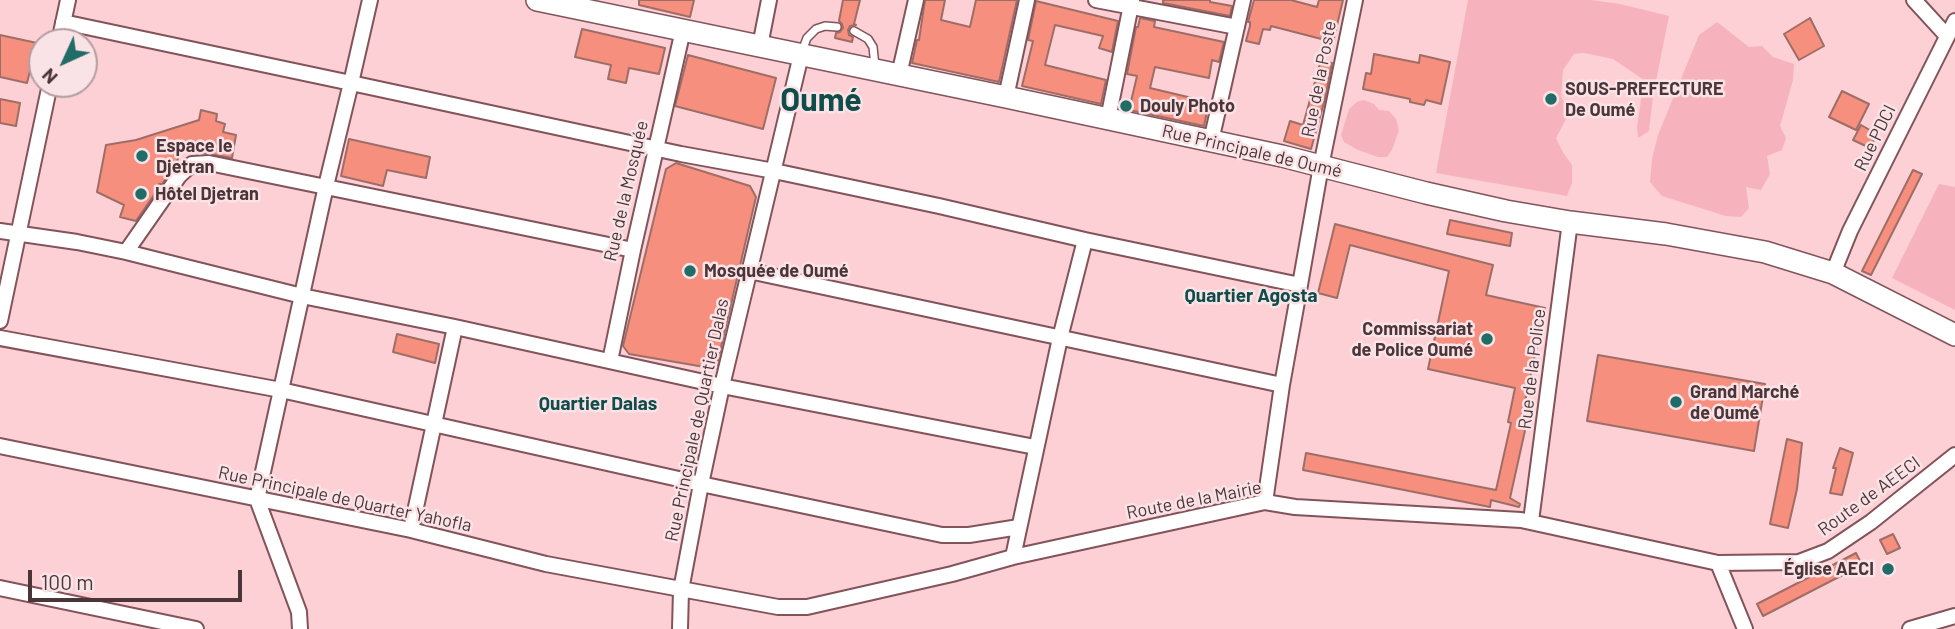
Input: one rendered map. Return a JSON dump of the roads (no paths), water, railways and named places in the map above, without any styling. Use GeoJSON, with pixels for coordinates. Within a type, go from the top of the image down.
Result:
{"type":"FeatureCollection","features":[{"type":"Feature","properties":{"kind":"main road","name":"Rue Principale de Oumé"},"geometry":{"type":"LineString","coordinates":[[537,0],[1212,141],[1466,202],[1570,222],[1666,234],[1765,252],[1833,273],[1955,335]]}},
{"type":"Feature","properties":{"kind":"street"},"geometry":{"type":"LineString","coordinates":[[62,28],[68,0]]}},
{"type":"Feature","properties":{"kind":"street"},"geometry":{"type":"LineString","coordinates":[[300,629],[299,612],[257,499],[370,0]]}},
{"type":"Feature","properties":{"kind":"street"},"geometry":{"type":"LineString","coordinates":[[760,46],[769,0]]}},
{"type":"Feature","properties":{"kind":"street"},"geometry":{"type":"LineString","coordinates":[[899,75],[916,0]]}},
{"type":"Feature","properties":{"kind":"street"},"geometry":{"type":"LineString","coordinates":[[1006,97],[1027,0]]}},
{"type":"Feature","properties":{"kind":"street"},"geometry":{"type":"LineString","coordinates":[[1096,0],[1131,3],[1237,27]]}},
{"type":"Feature","properties":{"kind":"street"},"geometry":{"type":"LineString","coordinates":[[1212,141],[1243,0]]}},
{"type":"Feature","properties":{"kind":"street","name":"Rue de la Poste"},"geometry":{"type":"LineString","coordinates":[[1265,502],[1282,385],[1321,166],[1355,0]]}},
{"type":"Feature","properties":{"kind":"street"},"geometry":{"type":"LineString","coordinates":[[1914,0],[1947,36]]}},
{"type":"Feature","properties":{"kind":"street"},"geometry":{"type":"LineString","coordinates":[[1108,119],[1131,3]]}},
{"type":"Feature","properties":{"kind":"street","name":"Rue PDCI"},"geometry":{"type":"LineString","coordinates":[[1833,273],[1850,231],[1955,21]]}},
{"type":"Feature","properties":{"kind":"street"},"geometry":{"type":"LineString","coordinates":[[63,22],[681,154],[939,206],[1300,285]]}},
{"type":"Feature","properties":{"kind":"street","name":"Rue de la Mosquée"},"geometry":{"type":"LineString","coordinates":[[610,361],[683,30]]}},
{"type":"Feature","properties":{"kind":"street","name":"Rue Principale de Quartier Dalas"},"geometry":{"type":"LineString","coordinates":[[680,629],[681,590],[701,484],[801,55]]}},
{"type":"Feature","properties":{"kind":"street"},"geometry":{"type":"LineString","coordinates":[[0,321],[47,98]]}},
{"type":"Feature","properties":{"kind":"street"},"geometry":{"type":"LineString","coordinates":[[125,252],[179,176],[192,164],[209,163],[633,250]]}},
{"type":"Feature","properties":{"kind":"street","name":"Rue de la Police"},"geometry":{"type":"LineString","coordinates":[[1531,521],[1570,222]]}},
{"type":"Feature","properties":{"kind":"street"},"geometry":{"type":"LineString","coordinates":[[0,231],[125,252],[302,296],[722,386],[1035,447]]}},
{"type":"Feature","properties":{"kind":"street"},"geometry":{"type":"LineString","coordinates":[[1013,557],[1035,447],[1085,240]]}},
{"type":"Feature","properties":{"kind":"street"},"geometry":{"type":"LineString","coordinates":[[749,271],[1282,385]]}},
{"type":"Feature","properties":{"kind":"street"},"geometry":{"type":"LineString","coordinates":[[411,530],[455,327]]}},
{"type":"Feature","properties":{"kind":"street"},"geometry":{"type":"LineString","coordinates":[[0,338],[281,390],[942,535],[969,535],[1019,527]]}},
{"type":"Feature","properties":{"kind":"street","name":"Rue Principale de Quarter Yahofla"},"geometry":{"type":"LineString","coordinates":[[0,446],[411,530],[546,564],[681,590]]}},
{"type":"Feature","properties":{"kind":"street","name":"Route de AEECI"},"geometry":{"type":"LineString","coordinates":[[1718,562],[1799,562],[1828,551],[1871,522],[1955,455]]}},
{"type":"Feature","properties":{"kind":"street","name":"Route de la Mairie"},"geometry":{"type":"LineString","coordinates":[[681,590],[778,607],[807,607],[952,574],[1013,557],[1265,502],[1295,507],[1531,521],[1718,562]]}},
{"type":"Feature","properties":{"kind":"street"},"geometry":{"type":"LineString","coordinates":[[1718,562],[1745,629]]}},
{"type":"Feature","properties":{"kind":"street"},"geometry":{"type":"LineString","coordinates":[[0,589],[196,629]]}},
{"type":"Feature","properties":{"kind":"street"},"geometry":{"type":"LineString","coordinates":[[1910,629],[1955,616]]}},
{"type":"Feature","properties":{"kind":"lane"},"geometry":{"type":"LineString","coordinates":[[801,55],[807,38],[816,29],[825,26],[838,27]]}},
{"type":"Feature","properties":{"kind":"lane"},"geometry":{"type":"LineString","coordinates":[[854,32],[868,39],[873,47],[875,70]]}},
{"type":"Feature","properties":{"kind":"place","name":"SOUS-PREFECTURE De Oumé"},"geometry":{"type":"Point","coordinates":[1551,99]}},
{"type":"Feature","properties":{"kind":"place","name":"Douly Photo"},"geometry":{"type":"Point","coordinates":[1126,106]}},
{"type":"Feature","properties":{"kind":"place","name":"Espace le Djetran"},"geometry":{"type":"Point","coordinates":[142,156]}},
{"type":"Feature","properties":{"kind":"place","name":"Hôtel Djetran"},"geometry":{"type":"Point","coordinates":[141,194]}},
{"type":"Feature","properties":{"kind":"place","name":"Mosquée de Oumé"},"geometry":{"type":"Point","coordinates":[690,271]}},
{"type":"Feature","properties":{"kind":"place","name":"Commissariat de Police Oumé"},"geometry":{"type":"Point","coordinates":[1487,339]}},
{"type":"Feature","properties":{"kind":"place","name":"Grand Marché de Oumé"},"geometry":{"type":"Point","coordinates":[1676,402]}},
{"type":"Feature","properties":{"kind":"place","name":"Église AECI"},"geometry":{"type":"Point","coordinates":[1888,569]}},
{"type":"Feature","properties":{"kind":"district","name":"Oumé"},"geometry":{"type":"Point","coordinates":[821,100]}},
{"type":"Feature","properties":{"kind":"district","name":"Quartier Agosta"},"geometry":{"type":"Point","coordinates":[1251,296]}},
{"type":"Feature","properties":{"kind":"district","name":"Quartier Dalas"},"geometry":{"type":"Point","coordinates":[598,404]}}]}
